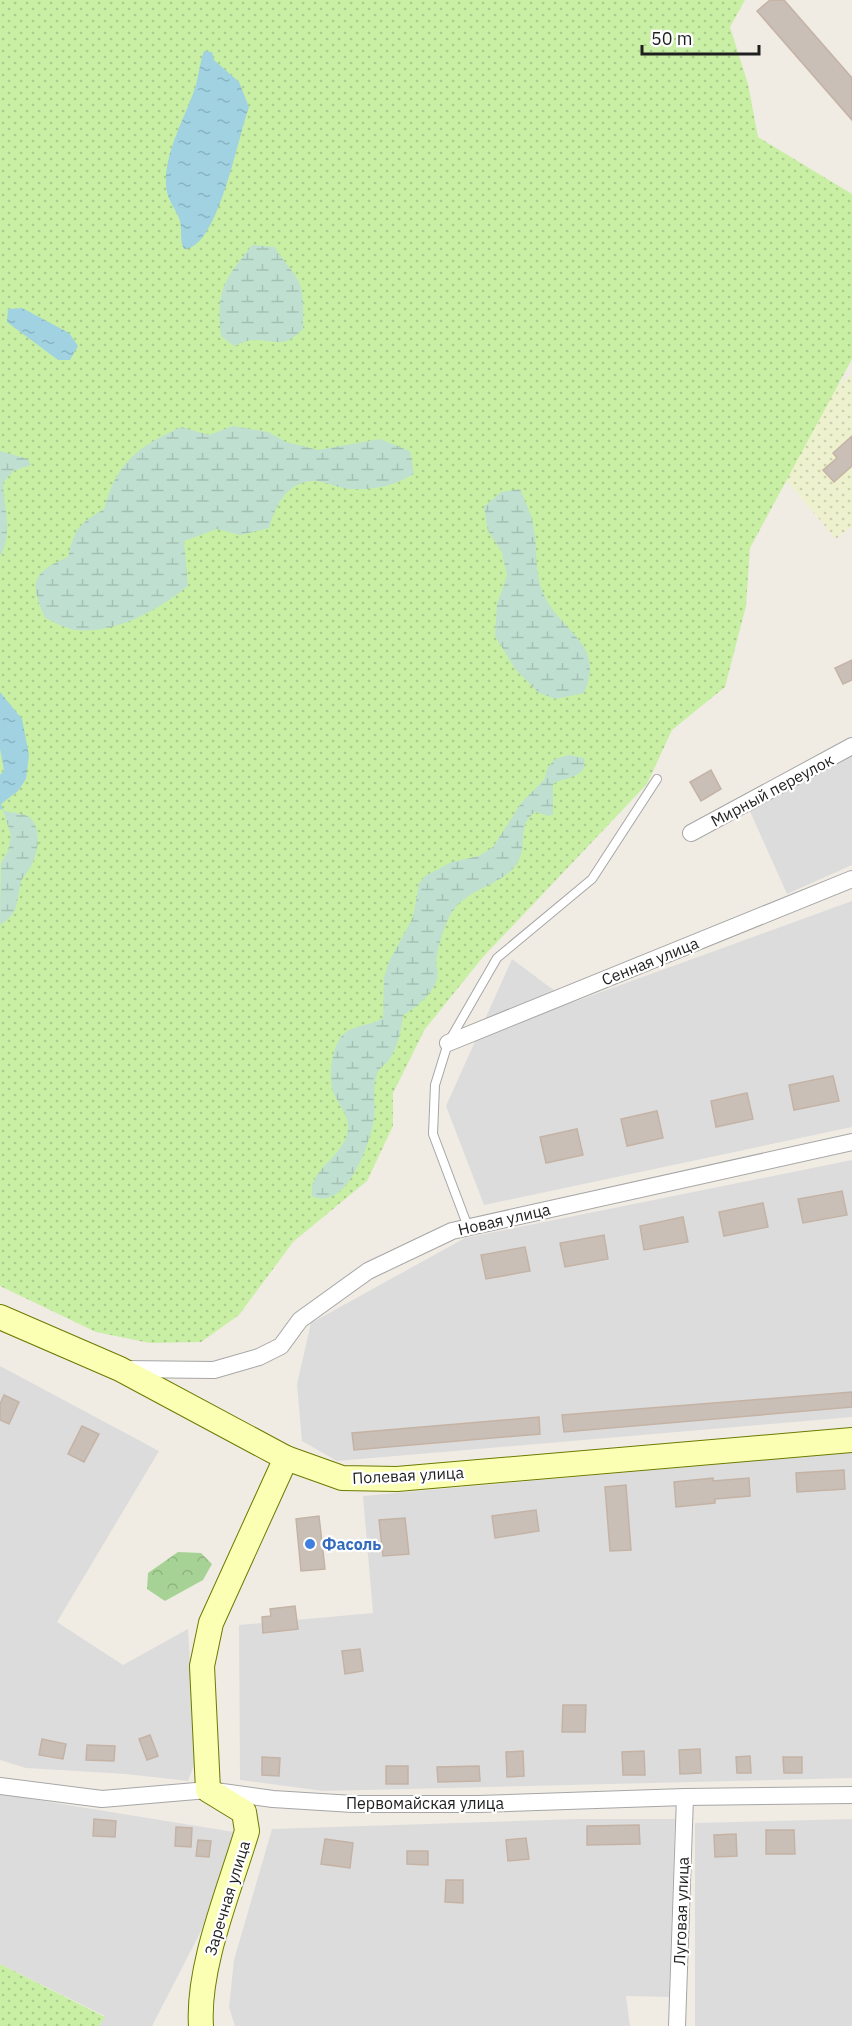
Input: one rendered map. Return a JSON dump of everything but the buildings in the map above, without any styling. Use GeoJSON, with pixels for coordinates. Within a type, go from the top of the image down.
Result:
{"type":"FeatureCollection","features":[{"type":"Feature","properties":{"kind":"street","name":"Мирный переулок"},"geometry":{"type":"LineString","coordinates":[[691,833],[852,746]]}},
{"type":"Feature","properties":{"kind":"street","name":"Сенная улица"},"geometry":{"type":"LineString","coordinates":[[448,1043],[852,879]]}},
{"type":"Feature","properties":{"kind":"street","name":"Новая улица"},"geometry":{"type":"LineString","coordinates":[[120,1369],[214,1370],[259,1357],[281,1346],[300,1320],[368,1271],[452,1231],[852,1142]]}},
{"type":"Feature","properties":{"kind":"street","name":"Полевая улица"},"geometry":{"type":"LineString","coordinates":[[0,1317],[120,1369],[286,1458],[342,1478],[397,1479],[852,1440]]}},
{"type":"Feature","properties":{"kind":"street"},"geometry":{"type":"LineString","coordinates":[[208,1790],[202,1666],[211,1623],[286,1458]]}},
{"type":"Feature","properties":{"kind":"street","name":"Первомайская улица"},"geometry":{"type":"LineString","coordinates":[[0,1786],[102,1799],[208,1790],[273,1799],[353,1804],[478,1804],[685,1797],[852,1795]]}},
{"type":"Feature","properties":{"kind":"street","name":"Заречная улица"},"geometry":{"type":"LineString","coordinates":[[201,2026],[200,2007],[208,1960],[247,1831],[244,1812],[208,1790]]}},
{"type":"Feature","properties":{"kind":"street","name":"Луговая улица"},"geometry":{"type":"LineString","coordinates":[[677,2026],[685,1797]]}},
{"type":"Feature","properties":{"kind":"lane"},"geometry":{"type":"LineString","coordinates":[[468,1227],[433,1134],[435,1085],[448,1043],[497,958],[592,879],[657,779]]}},
{"type":"Feature","properties":{"kind":"shaded area"},"geometry":{"type":"Polygon","coordinates":[[[852,755],[852,865],[787,894],[748,807],[852,755]]]}},
{"type":"Feature","properties":{"kind":"shaded area"},"geometry":{"type":"Polygon","coordinates":[[[852,901],[852,1127],[484,1205],[446,1106],[512,959],[571,1003],[852,901]]]}},
{"type":"Feature","properties":{"kind":"shaded area"},"geometry":{"type":"Polygon","coordinates":[[[852,1160],[852,1417],[337,1461],[302,1441],[297,1384],[311,1323],[465,1238],[852,1160]]]}},
{"type":"Feature","properties":{"kind":"shaded area"},"geometry":{"type":"Polygon","coordinates":[[[0,1366],[159,1451],[57,1622],[123,1665],[188,1629],[196,1760],[188,1781],[126,1774],[26,1768],[0,1760],[0,1366]]]}},
{"type":"Feature","properties":{"kind":"shaded area"},"geometry":{"type":"Polygon","coordinates":[[[852,1452],[852,1778],[323,1791],[240,1780],[239,1625],[373,1613],[363,1496],[852,1452]]]}},
{"type":"Feature","properties":{"kind":"shaded area"},"geometry":{"type":"Polygon","coordinates":[[[0,1794],[234,1832],[229,1856],[201,1931],[152,2026],[99,2026],[105,2016],[0,1964],[0,1794]]]}},
{"type":"Feature","properties":{"kind":"shaded area"},"geometry":{"type":"Polygon","coordinates":[[[579,1819],[675,1819],[669,1997],[626,1996],[630,2026],[235,2026],[229,2007],[234,1960],[272,1829],[579,1819]]]}},
{"type":"Feature","properties":{"kind":"shaded area"},"geometry":{"type":"Polygon","coordinates":[[[852,1819],[852,2026],[695,2026],[695,1823],[852,1819]]]}},
{"type":"Feature","properties":{"kind":"green space"},"geometry":{"type":"Polygon","coordinates":[[[0,0],[745,0],[730,27],[748,84],[758,137],[852,194],[852,359],[750,548],[746,606],[725,687],[672,730],[647,784],[483,957],[425,1029],[393,1093],[393,1126],[367,1181],[293,1242],[239,1315],[201,1342],[150,1343],[96,1332],[0,1286],[0,0]]]}},
{"type":"Feature","properties":{"kind":"green space"},"geometry":{"type":"Polygon","coordinates":[[[252,245],[275,247],[297,278],[302,296],[303,329],[285,341],[251,340],[234,346],[221,336],[221,296],[229,277],[252,245]]]}},
{"type":"Feature","properties":{"kind":"green space"},"geometry":{"type":"Polygon","coordinates":[[[852,374],[852,526],[836,539],[761,450],[852,374]]]}},
{"type":"Feature","properties":{"kind":"green space"},"geometry":{"type":"Polygon","coordinates":[[[233,426],[268,432],[286,442],[318,450],[380,439],[410,451],[414,474],[399,482],[368,489],[346,489],[319,481],[304,482],[289,490],[284,496],[269,528],[240,535],[217,529],[184,541],[188,586],[150,612],[121,624],[91,630],[76,630],[45,618],[37,595],[37,580],[47,568],[68,557],[79,528],[104,509],[115,479],[131,457],[181,427],[209,435],[233,426]]]}},
{"type":"Feature","properties":{"kind":"green space"},"geometry":{"type":"Polygon","coordinates":[[[0,451],[28,459],[31,465],[13,471],[3,483],[7,530],[0,556],[0,451]]]}},
{"type":"Feature","properties":{"kind":"green space"},"geometry":{"type":"Polygon","coordinates":[[[520,489],[534,527],[537,571],[541,588],[548,603],[585,648],[589,661],[589,675],[584,693],[556,699],[539,693],[515,669],[495,636],[497,604],[507,576],[502,552],[488,531],[484,507],[501,492],[520,489]]]}},
{"type":"Feature","properties":{"kind":"green space"},"geometry":{"type":"Polygon","coordinates":[[[569,755],[584,758],[583,770],[553,784],[553,814],[549,816],[535,812],[529,817],[524,829],[521,856],[518,862],[503,877],[467,897],[449,917],[438,951],[435,985],[423,1000],[403,1016],[395,1050],[377,1074],[374,1087],[373,1124],[366,1148],[353,1175],[335,1195],[324,1199],[312,1196],[312,1186],[316,1177],[337,1153],[347,1135],[347,1120],[334,1094],[331,1082],[332,1059],[336,1046],[343,1035],[353,1028],[383,1018],[384,977],[389,962],[413,917],[419,884],[425,876],[452,862],[479,856],[493,847],[522,802],[544,780],[548,767],[555,759],[569,755]]]}},
{"type":"Feature","properties":{"kind":"green space"},"geometry":{"type":"Polygon","coordinates":[[[3,810],[31,818],[37,831],[38,844],[30,868],[21,882],[14,911],[0,925],[1,863],[8,851],[11,835],[3,810]]]}},
{"type":"Feature","properties":{"kind":"green space"},"geometry":{"type":"Polygon","coordinates":[[[178,1552],[201,1553],[212,1564],[203,1580],[165,1601],[147,1589],[148,1573],[178,1552]]]}},
{"type":"Feature","properties":{"kind":"green space"},"geometry":{"type":"Polygon","coordinates":[[[0,1964],[105,2017],[99,2026],[0,2026],[0,1964]]]}},
{"type":"Feature","properties":{"kind":"water"},"geometry":{"type":"Polygon","coordinates":[[[204,51],[212,52],[214,60],[239,82],[249,107],[217,212],[207,231],[196,244],[184,249],[179,218],[167,194],[166,173],[171,149],[196,86],[204,51]]]}},
{"type":"Feature","properties":{"kind":"water"},"geometry":{"type":"Polygon","coordinates":[[[22,308],[69,333],[78,346],[70,360],[58,360],[7,322],[8,309],[22,308]]]}},
{"type":"Feature","properties":{"kind":"water"},"geometry":{"type":"Polygon","coordinates":[[[0,692],[22,719],[29,755],[26,779],[18,791],[1,804],[3,810],[0,809],[0,775],[4,770],[0,749],[0,692]]]}},
{"type":"Feature","properties":{"kind":"place","name":"Фасоль"},"geometry":{"type":"Point","coordinates":[310,1544]}}]}
